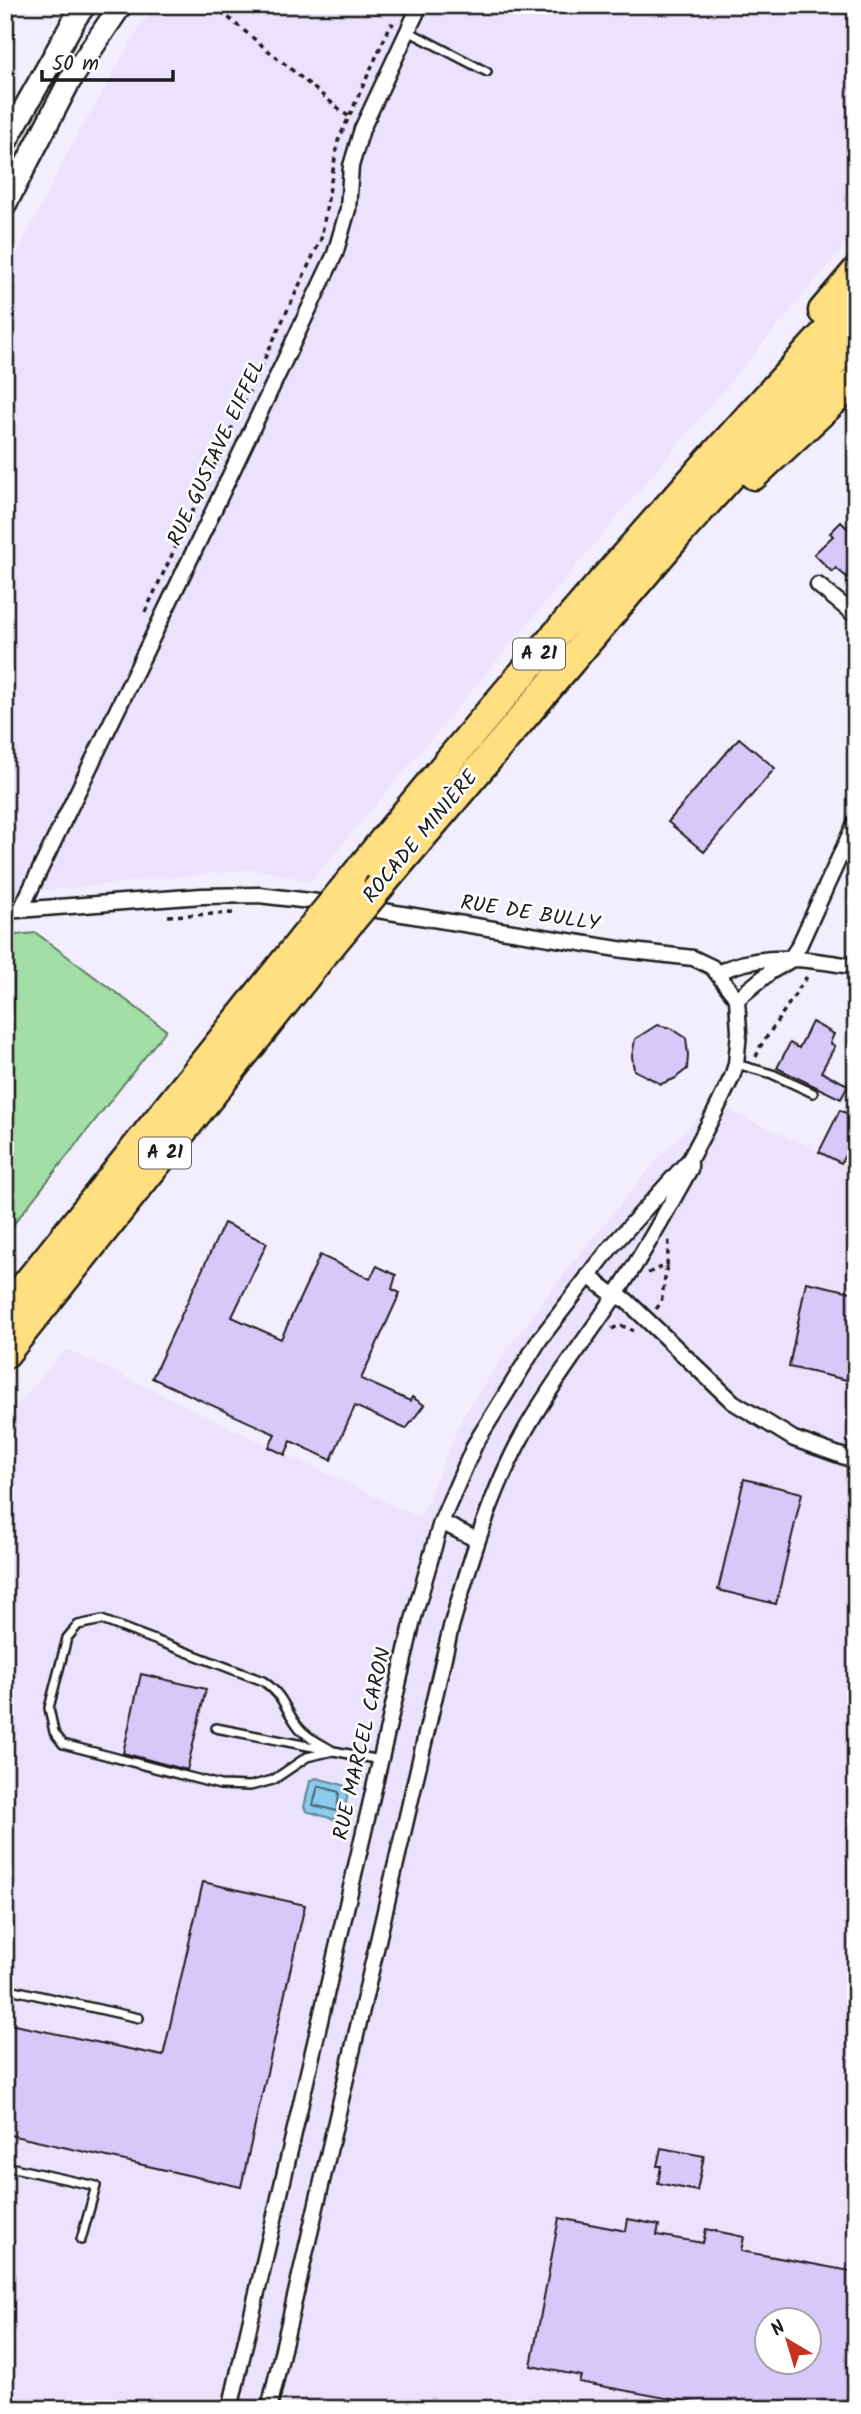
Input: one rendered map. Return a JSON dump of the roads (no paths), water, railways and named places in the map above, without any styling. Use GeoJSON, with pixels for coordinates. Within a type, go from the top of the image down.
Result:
{"type":"FeatureCollection","features":[{"type":"Feature","properties":{"kind":"highway"},"geometry":{"type":"LineString","coordinates":[[705,463],[856,272]]}},
{"type":"Feature","properties":{"kind":"highway","name":"ROCADE MINIÈRE"},"geometry":{"type":"LineString","coordinates":[[5,1354],[314,946],[350,882],[558,631],[705,463],[856,300]]}},
{"type":"Feature","properties":{"kind":"highway","name":"ROCADE MINIÈRE"},"geometry":{"type":"LineString","coordinates":[[5,1311],[314,946],[380,886],[681,531],[856,337]]}},
{"type":"Feature","properties":{"kind":"highway"},"geometry":{"type":"LineString","coordinates":[[681,531],[708,522],[767,462],[856,380]]}},
{"type":"Feature","properties":{"kind":"main road"},"geometry":{"type":"LineString","coordinates":[[5,143],[85,5]]}},
{"type":"Feature","properties":{"kind":"main road"},"geometry":{"type":"LineString","coordinates":[[5,205],[69,82],[121,5]]}},
{"type":"Feature","properties":{"kind":"street","name":"RUE GUSTAVE EIFFEL"},"geometry":{"type":"LineString","coordinates":[[20,909],[335,254],[348,209],[351,166],[362,128],[420,5]]}},
{"type":"Feature","properties":{"kind":"street"},"geometry":{"type":"LineString","coordinates":[[818,585],[856,616]]}},
{"type":"Feature","properties":{"kind":"street"},"geometry":{"type":"LineString","coordinates":[[856,821],[805,934],[789,961],[770,972],[737,999],[718,972],[761,959],[789,961],[813,959],[856,967]]}},
{"type":"Feature","properties":{"kind":"street","name":"RUE DE BULLY"},"geometry":{"type":"LineString","coordinates":[[5,911],[202,896],[259,895],[307,899],[624,950],[693,958],[718,972]]}},
{"type":"Feature","properties":{"kind":"street","name":"RUE MARCEL CARON"},"geometry":{"type":"LineString","coordinates":[[230,2409],[426,1569],[441,1522],[475,1444],[540,1339],[588,1276],[690,1158],[715,1112],[736,1064],[739,1032],[737,999]]}},
{"type":"Feature","properties":{"kind":"street","name":"RUE MARCEL CARON"},"geometry":{"type":"LineString","coordinates":[[270,2409],[451,1627],[477,1540],[525,1430],[643,1252],[690,1169],[690,1158]]}},
{"type":"Feature","properties":{"kind":"street"},"geometry":{"type":"LineString","coordinates":[[588,1276],[615,1296],[626,1300],[647,1318],[733,1402],[794,1439],[856,1461]]}},
{"type":"Feature","properties":{"kind":"street"},"geometry":{"type":"LineString","coordinates":[[441,1522],[477,1540]]}},
{"type":"Feature","properties":{"kind":"lane"},"geometry":{"type":"LineString","coordinates":[[408,31],[487,72]]}},
{"type":"Feature","properties":{"kind":"lane"},"geometry":{"type":"LineString","coordinates":[[736,1064],[772,1074],[813,1093]]}},
{"type":"Feature","properties":{"kind":"lane"},"geometry":{"type":"LineString","coordinates":[[102,1620],[263,1681],[275,1689],[296,1725],[333,1751],[307,1757],[274,1780],[250,1786],[220,1785],[63,1744],[54,1732],[49,1708],[67,1638],[78,1625],[102,1620]]}},
{"type":"Feature","properties":{"kind":"lane"},"geometry":{"type":"LineString","coordinates":[[216,1728],[381,1760]]}},
{"type":"Feature","properties":{"kind":"lane"},"geometry":{"type":"LineString","coordinates":[[5,1988],[139,2018]]}},
{"type":"Feature","properties":{"kind":"lane"},"geometry":{"type":"LineString","coordinates":[[5,2166],[96,2186],[81,2240]]}},
{"type":"Feature","properties":{"kind":"water"},"geometry":{"type":"Polygon","coordinates":[[[316,1778],[343,1785],[348,1791],[344,1818],[340,1821],[306,1811],[304,1807],[310,1781],[316,1778]]]}}]}
